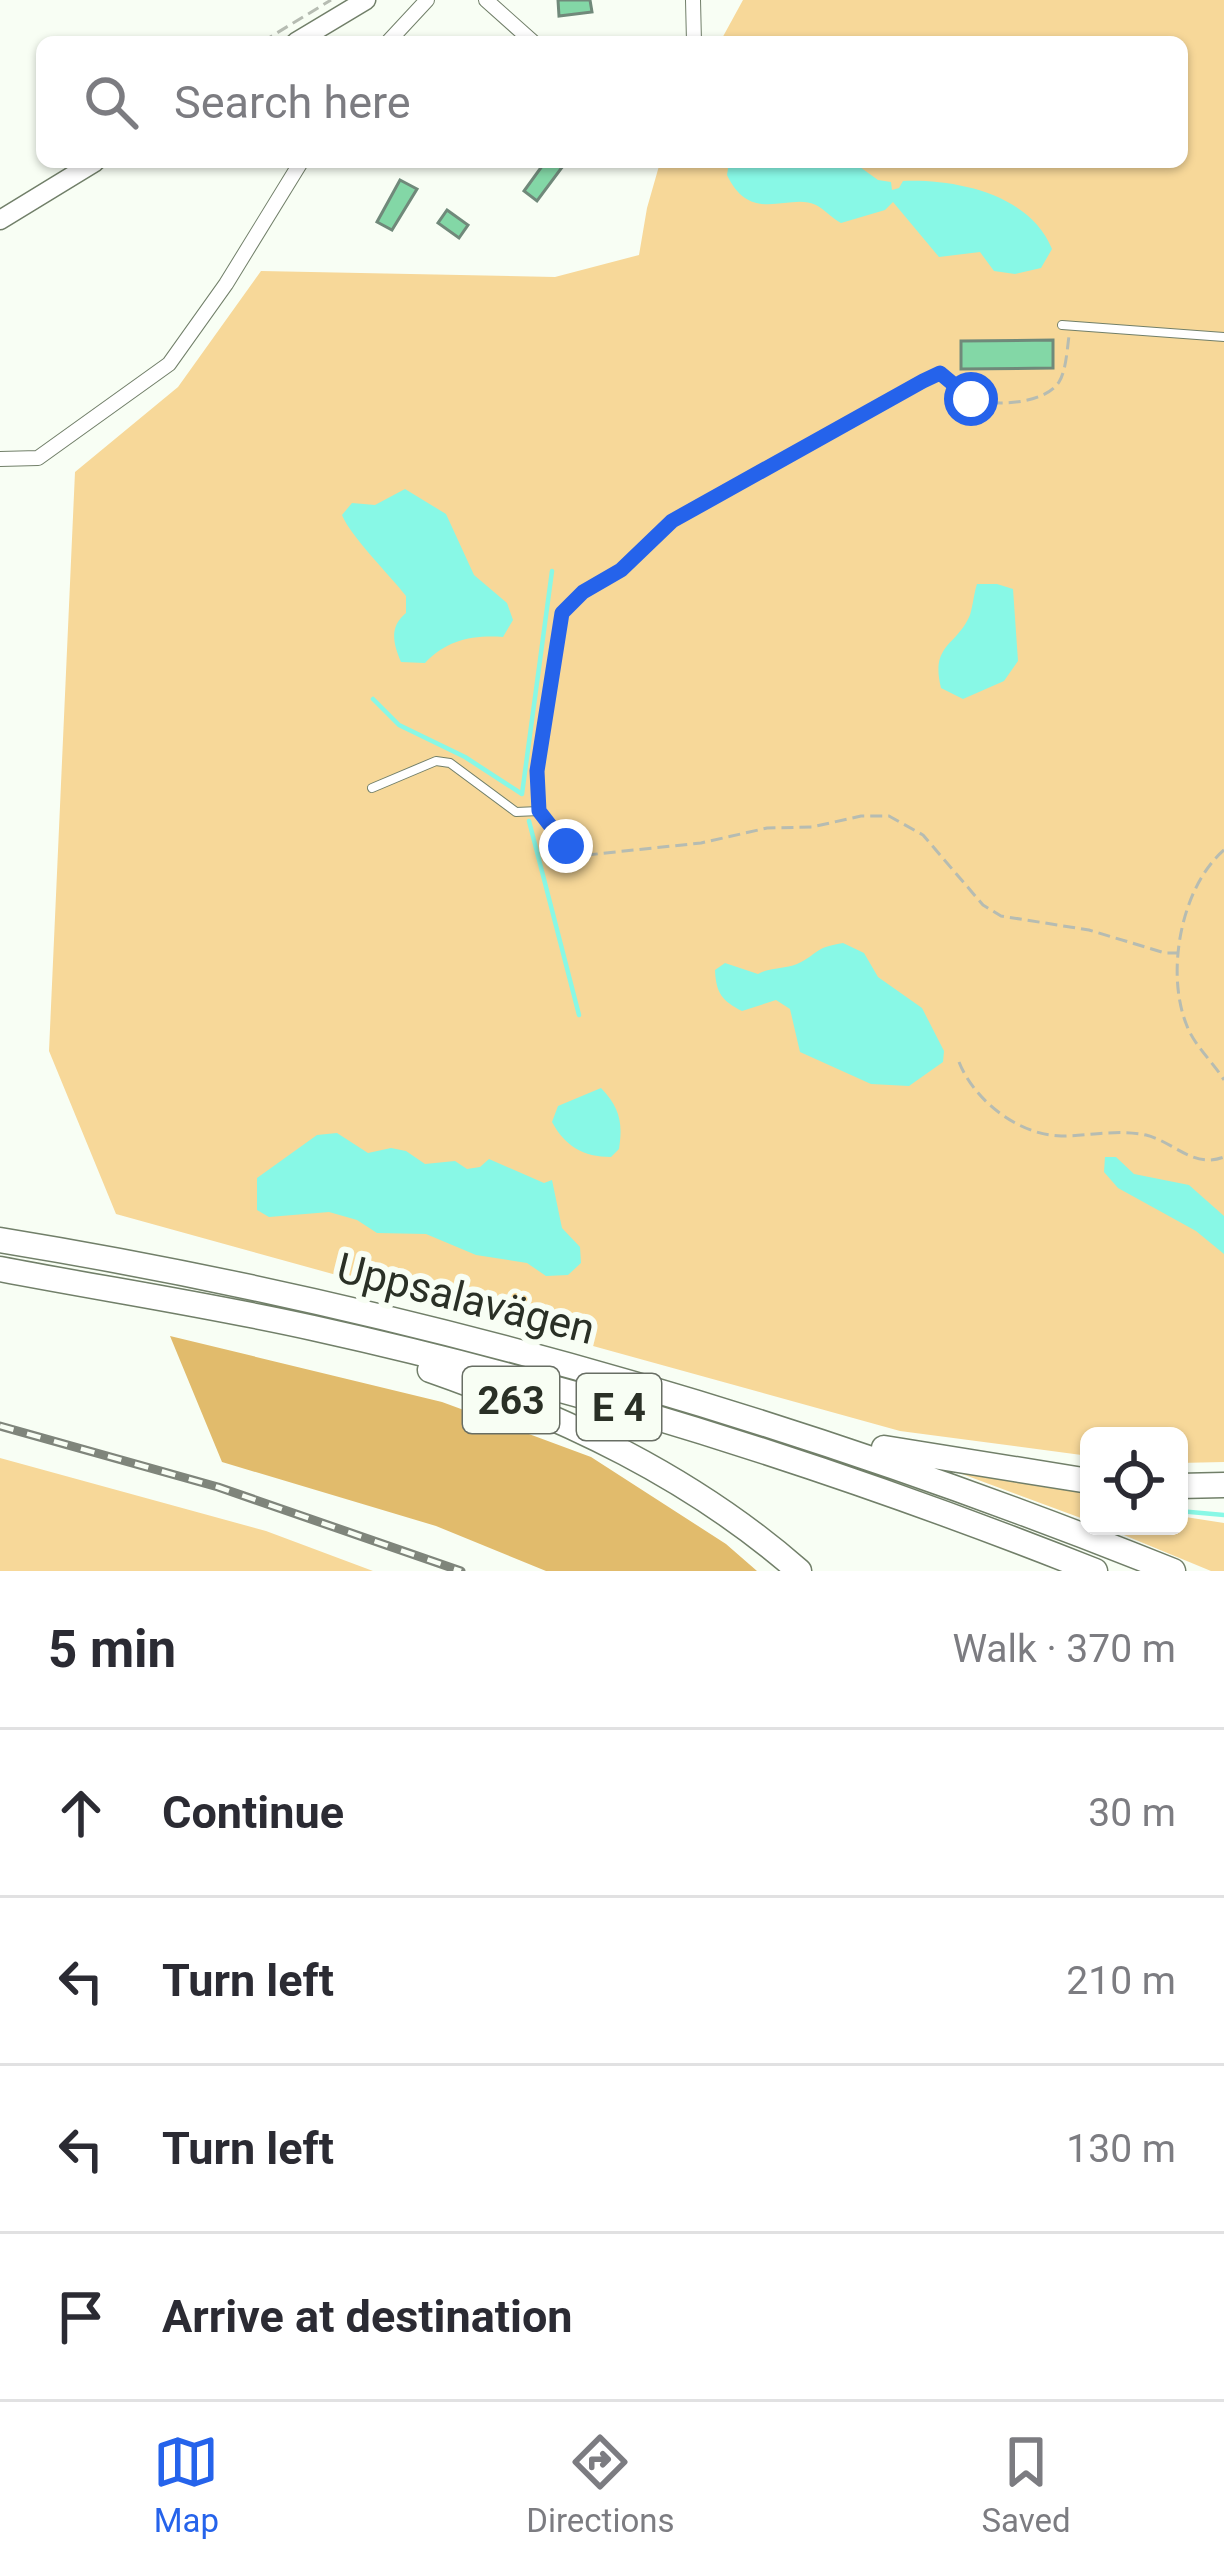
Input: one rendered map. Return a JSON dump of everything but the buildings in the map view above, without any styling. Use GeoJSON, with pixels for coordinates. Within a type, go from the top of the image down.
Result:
{"type":"FeatureCollection","features":[{"type":"Feature","properties":{"kind":"highway","name":"Uppsalavägen"},"geometry":{"type":"LineString","coordinates":[[0,1240],[175,1270],[440,1328],[768,1423],[942,1481],[1173,1571]]}},
{"type":"Feature","properties":{"kind":"highway","name":"Uppsalavägen"},"geometry":{"type":"LineString","coordinates":[[0,1269],[310,1327],[548,1387],[761,1450],[1095,1571]]}},
{"type":"Feature","properties":{"kind":"highway","name":"263"},"geometry":{"type":"LineString","coordinates":[[310,1327],[497,1395],[627,1452],[701,1496],[799,1571]]}},
{"type":"Feature","properties":{"kind":"highway"},"geometry":{"type":"LineString","coordinates":[[768,1423],[934,1458],[1080,1480]]}},
{"type":"Feature","properties":{"kind":"highway"},"geometry":{"type":"LineString","coordinates":[[1188,1486],[1224,1485]]}},
{"type":"Feature","properties":{"kind":"street"},"geometry":{"type":"LineString","coordinates":[[306,36],[366,0]]}},
{"type":"Feature","properties":{"kind":"street"},"geometry":{"type":"LineString","coordinates":[[394,36],[428,0]]}},
{"type":"Feature","properties":{"kind":"street"},"geometry":{"type":"LineString","coordinates":[[486,0],[525,36]]}},
{"type":"Feature","properties":{"kind":"street"},"geometry":{"type":"LineString","coordinates":[[693,0],[694,36]]}},
{"type":"Feature","properties":{"kind":"street"},"geometry":{"type":"LineString","coordinates":[[0,220],[85,168]]}},
{"type":"Feature","properties":{"kind":"street"},"geometry":{"type":"LineString","coordinates":[[0,459],[38,458],[169,364],[226,284],[297,168]]}},
{"type":"Feature","properties":{"kind":"lane"},"geometry":{"type":"LineString","coordinates":[[1067,325],[1224,337]]}},
{"type":"Feature","properties":{"kind":"lane"},"geometry":{"type":"LineString","coordinates":[[372,788],[436,761],[450,763],[516,812],[539,811]]}},
{"type":"Feature","properties":{"kind":"path"},"geometry":{"type":"LineString","coordinates":[[272,36],[332,0]]}},
{"type":"Feature","properties":{"kind":"path"},"geometry":{"type":"LineString","coordinates":[[1067,325],[1061,379],[1049,392],[1005,403],[971,399],[940,373],[672,521],[621,570],[570,603],[558,628],[545,702],[537,771],[539,811],[566,846],[587,855],[701,843],[767,828],[889,816],[923,835],[982,905],[1001,916],[1089,930],[1177,953]]}},
{"type":"Feature","properties":{"kind":"path"},"geometry":{"type":"LineString","coordinates":[[1224,850],[1196,884],[1177,953],[1187,1027],[1224,1080]]}},
{"type":"Feature","properties":{"kind":"path"},"geometry":{"type":"LineString","coordinates":[[958,1062],[974,1088],[1002,1114],[1038,1132],[1058,1136],[1130,1133],[1166,1142],[1193,1159],[1207,1162],[1224,1157]]}},
{"type":"Feature","properties":{"kind":"shaded area"},"geometry":{"type":"Polygon","coordinates":[[[743,0],[1224,0],[1224,1462],[1188,1463],[1188,1427],[1080,1427],[1080,1455],[900,1431],[116,1214],[49,1051],[75,472],[178,387],[261,271],[555,277],[639,255],[658,168],[1188,168],[1188,36],[723,36],[743,0]]]}},
{"type":"Feature","properties":{"kind":"shaded area"},"geometry":{"type":"Polygon","coordinates":[[[170,1336],[442,1402],[591,1457],[726,1544],[757,1571],[546,1571],[436,1526],[222,1462],[170,1336]]]}},
{"type":"Feature","properties":{"kind":"shaded area"},"geometry":{"type":"Polygon","coordinates":[[[0,1458],[266,1531],[373,1571],[0,1571],[0,1458]]]}},
{"type":"Feature","properties":{"kind":"shaded area"},"geometry":{"type":"Polygon","coordinates":[[[938,1465],[1080,1488],[1080,1518],[938,1465]]]}},
{"type":"Feature","properties":{"kind":"shaded area"},"geometry":{"type":"Polygon","coordinates":[[[1188,1517],[1224,1523],[1224,1571],[1211,1571],[1124,1535],[1188,1535],[1188,1517]]]}},
{"type":"Feature","properties":{"kind":"water"},"geometry":{"type":"Polygon","coordinates":[[[728,168],[861,168],[878,180],[891,182],[892,190],[903,181],[968,187],[1027,215],[1052,249],[1041,268],[1015,274],[994,271],[980,252],[939,257],[893,202],[885,210],[841,223],[805,202],[770,204],[747,199],[727,175],[728,168]]]}},
{"type":"Feature","properties":{"kind":"water"},"geometry":{"type":"Polygon","coordinates":[[[405,489],[446,514],[474,575],[507,603],[513,620],[503,637],[461,641],[425,663],[401,662],[394,636],[406,613],[406,596],[342,515],[352,503],[375,505],[405,489]]]}},
{"type":"Feature","properties":{"kind":"water"},"geometry":{"type":"Polygon","coordinates":[[[977,584],[1013,589],[1018,661],[1004,681],[963,699],[941,688],[939,662],[970,615],[977,584]]]}},
{"type":"Feature","properties":{"kind":"water"},"geometry":{"type":"Polygon","coordinates":[[[843,943],[864,953],[878,977],[922,1008],[944,1051],[943,1062],[909,1086],[871,1084],[800,1052],[790,1009],[776,1000],[742,1011],[719,990],[715,970],[725,963],[758,974],[797,964],[821,949],[843,943]]]}},
{"type":"Feature","properties":{"kind":"water"},"geometry":{"type":"Polygon","coordinates":[[[601,1088],[620,1124],[619,1149],[611,1157],[576,1148],[552,1122],[558,1106],[601,1088]]]}},
{"type":"Feature","properties":{"kind":"water"},"geometry":{"type":"Polygon","coordinates":[[[337,1133],[368,1153],[391,1148],[406,1151],[425,1164],[455,1161],[467,1169],[489,1159],[544,1183],[552,1180],[562,1228],[580,1247],[581,1263],[568,1275],[546,1276],[527,1263],[476,1255],[426,1234],[377,1233],[357,1220],[329,1212],[269,1217],[257,1210],[257,1178],[317,1135],[337,1133]]]}},
{"type":"Feature","properties":{"kind":"water"},"geometry":{"type":"Polygon","coordinates":[[[1105,1157],[1116,1157],[1134,1174],[1189,1185],[1224,1216],[1224,1254],[1196,1231],[1118,1188],[1104,1172],[1105,1157]]]}},
{"type":"Feature","properties":{"kind":"waterway"},"geometry":{"type":"LineString","coordinates":[[373,699],[399,725],[465,757],[522,794],[552,571]]}},
{"type":"Feature","properties":{"kind":"waterway"},"geometry":{"type":"LineString","coordinates":[[529,821],[579,1015]]}},
{"type":"Feature","properties":{"kind":"waterway"},"geometry":{"type":"LineString","coordinates":[[1188,1512],[1224,1515]]}},
{"type":"Feature","properties":{"kind":"railway"},"geometry":{"type":"LineString","coordinates":[[0,1426],[218,1487],[461,1571]]}},
{"type":"Feature","properties":{"kind":"route"},"geometry":{"type":"LineString","coordinates":[[566,846],[539,811],[537,771],[558,628],[570,603],[621,570],[672,521],[923,381],[940,373],[971,399]]}}]}
